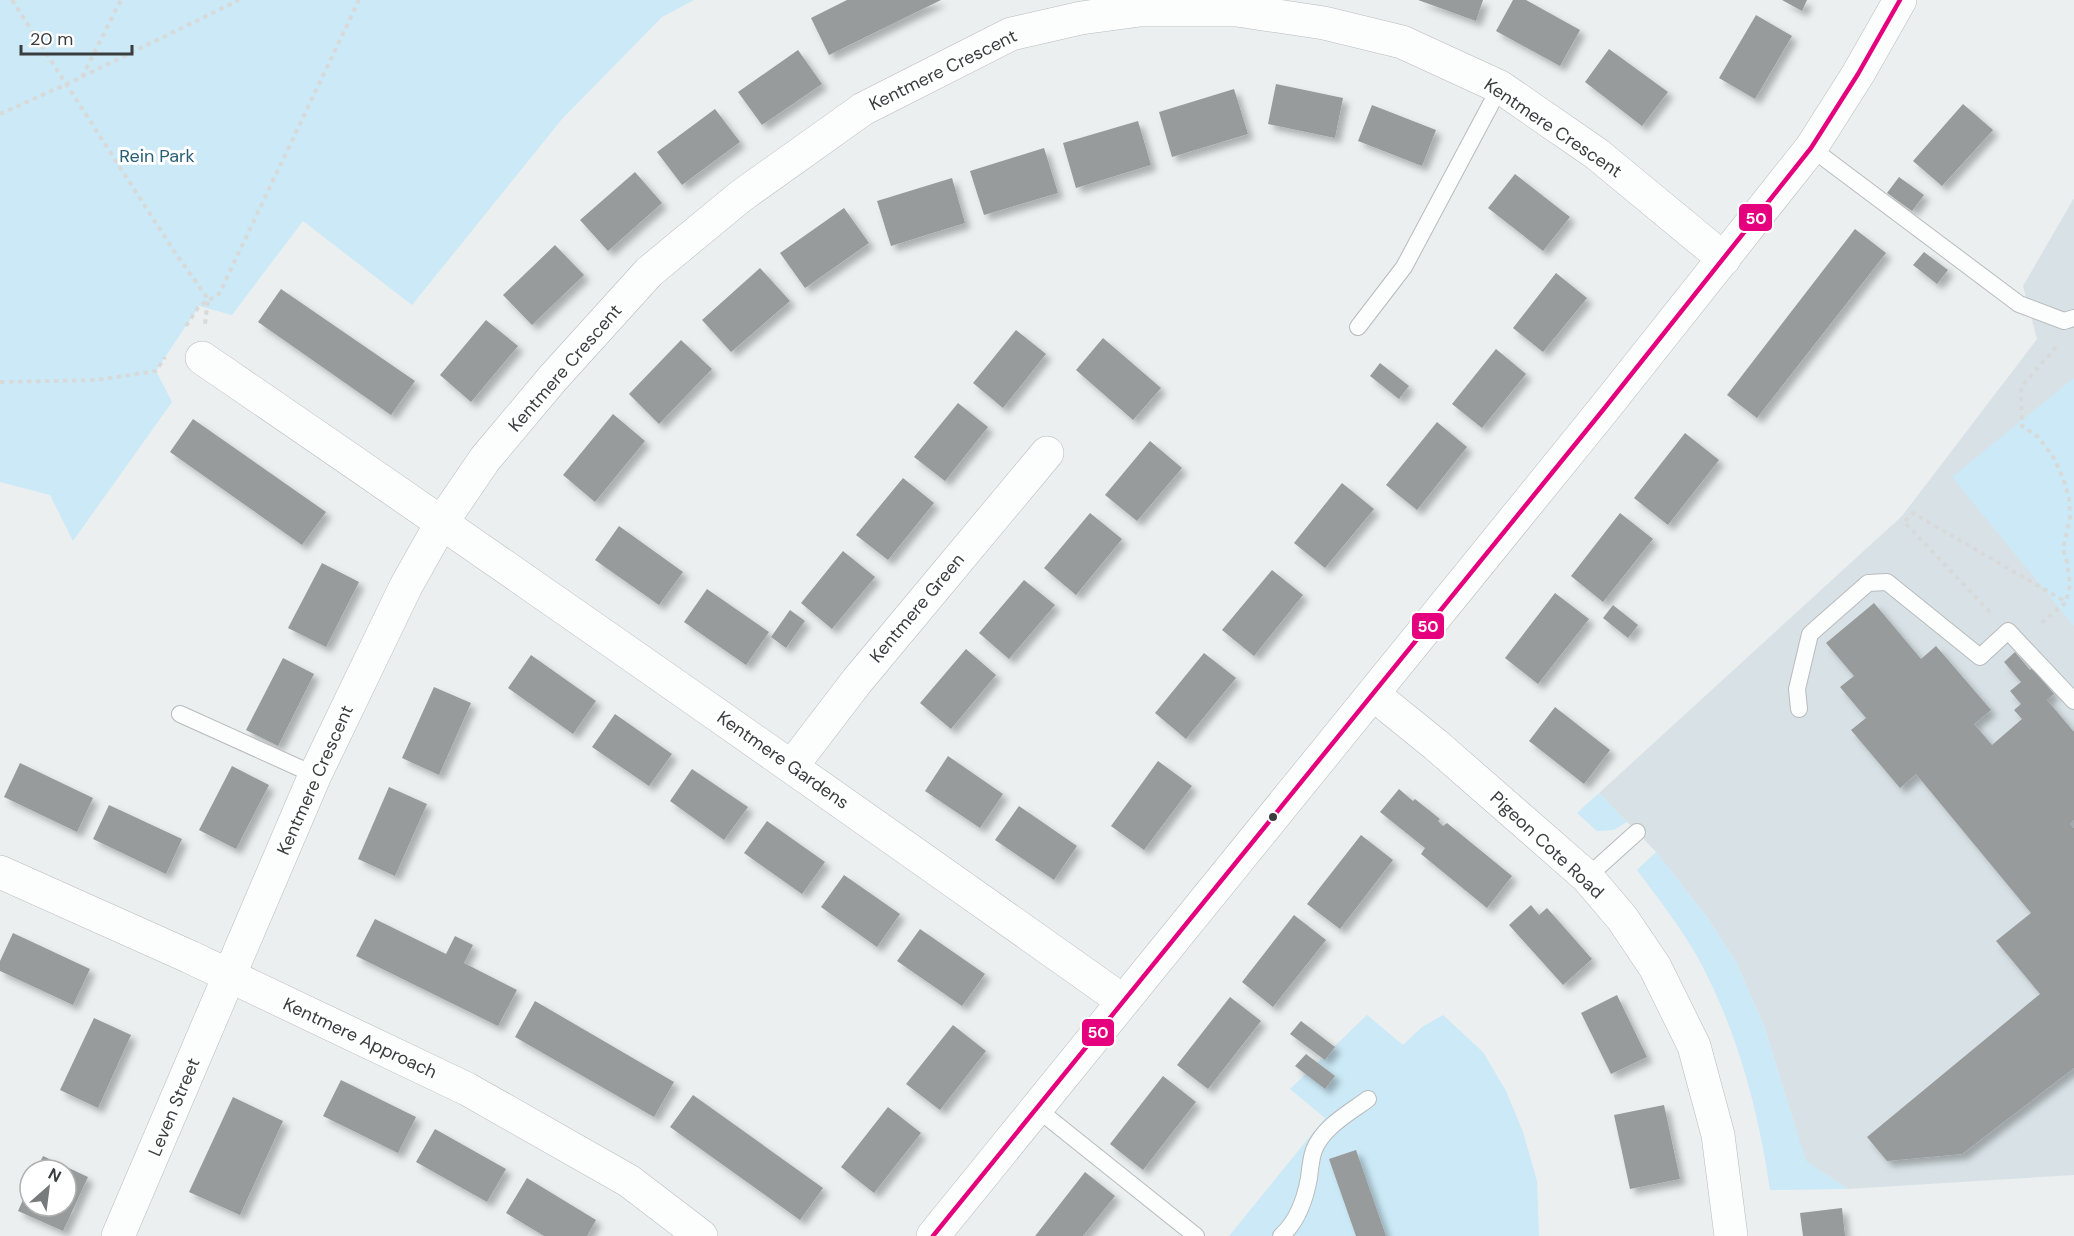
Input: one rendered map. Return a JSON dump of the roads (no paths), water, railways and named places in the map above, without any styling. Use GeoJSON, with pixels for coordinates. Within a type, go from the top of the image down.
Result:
{"type":"FeatureCollection","features":[{"type":"Feature","properties":{"kind":"street"},"geometry":{"type":"LineString","coordinates":[[933,1236],[1373,694],[1811,148],[1858,74],[1900,0]]}},
{"type":"Feature","properties":{"kind":"street","name":"Kentmere Crescent"},"geometry":{"type":"LineString","coordinates":[[230,977],[315,775],[406,586],[442,522],[485,459],[553,378],[649,272],[741,195],[863,109],[1011,34],[1081,18],[1140,10],[1237,10],[1324,22],[1402,42],[1500,87],[1597,154],[1724,259]]}},
{"type":"Feature","properties":{"kind":"street"},"geometry":{"type":"LineString","coordinates":[[202,358],[442,522]]}},
{"type":"Feature","properties":{"kind":"street","name":"Kentmere Green"},"geometry":{"type":"LineString","coordinates":[[792,766],[856,681],[1047,453]]}},
{"type":"Feature","properties":{"kind":"street","name":"Kentmere Gardens"},"geometry":{"type":"LineString","coordinates":[[442,522],[1123,1001]]}},
{"type":"Feature","properties":{"kind":"street","name":"Pigeon Cote Road"},"geometry":{"type":"LineString","coordinates":[[1373,694],[1437,745],[1587,877],[1622,918],[1655,967],[1694,1046],[1718,1135],[1731,1236]]}},
{"type":"Feature","properties":{"kind":"street","name":"Kentmere Approach"},"geometry":{"type":"LineString","coordinates":[[0,872],[467,1089],[628,1181],[701,1236]]}},
{"type":"Feature","properties":{"kind":"street","name":"Leven Street"},"geometry":{"type":"LineString","coordinates":[[118,1236],[230,977]]}},
{"type":"Feature","properties":{"kind":"lane"},"geometry":{"type":"LineString","coordinates":[[1358,327],[1404,267],[1500,87]]}},
{"type":"Feature","properties":{"kind":"lane"},"geometry":{"type":"LineString","coordinates":[[1811,148],[2019,304],[2064,321],[2074,318]]}},
{"type":"Feature","properties":{"kind":"lane"},"geometry":{"type":"LineString","coordinates":[[1799,709],[1797,688],[1810,634],[1868,583],[1887,582],[1980,657],[2014,636],[2074,701]]}},
{"type":"Feature","properties":{"kind":"lane"},"geometry":{"type":"LineString","coordinates":[[180,714],[315,775]]}},
{"type":"Feature","properties":{"kind":"lane"},"geometry":{"type":"LineString","coordinates":[[1587,877],[1637,832]]}},
{"type":"Feature","properties":{"kind":"lane"},"geometry":{"type":"LineString","coordinates":[[1281,1236],[1290,1228],[1300,1209],[1307,1189],[1314,1150],[1323,1134],[1368,1100]]}},
{"type":"Feature","properties":{"kind":"lane"},"geometry":{"type":"LineString","coordinates":[[1036,1108],[1196,1236]]}},
{"type":"Feature","properties":{"kind":"park label","name":"Rein Park"},"geometry":{"type":"Point","coordinates":[157,156]}}]}
